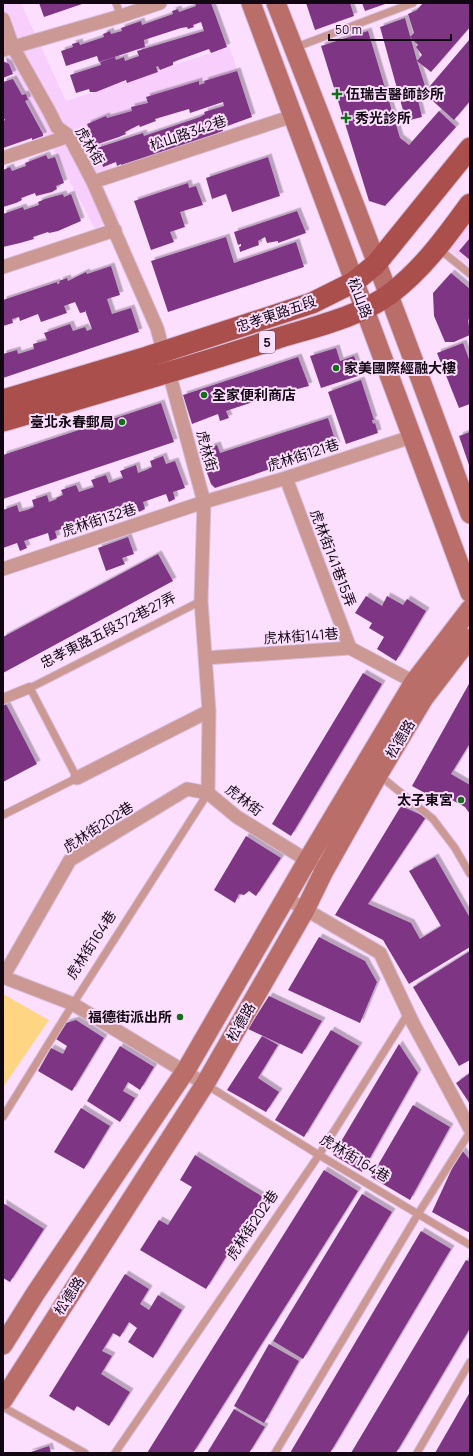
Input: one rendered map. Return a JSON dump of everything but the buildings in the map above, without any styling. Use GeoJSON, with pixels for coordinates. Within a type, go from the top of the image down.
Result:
{"type":"FeatureCollection","features":[{"type":"Feature","properties":{"kind":"main road","name":"松山路"},"geometry":{"type":"LineString","coordinates":[[251,3],[470,593]]}},
{"type":"Feature","properties":{"kind":"main road","name":"松山路"},"geometry":{"type":"LineString","coordinates":[[276,3],[376,264],[389,294],[470,514]]}},
{"type":"Feature","properties":{"kind":"main road","name":"忠孝東路五段"},"geometry":{"type":"LineString","coordinates":[[3,400],[163,352],[312,303],[354,282],[376,264],[470,148]]}},
{"type":"Feature","properties":{"kind":"main road","name":"忠孝東路五段"},"geometry":{"type":"LineString","coordinates":[[3,421],[169,373],[330,322],[364,308],[389,294],[418,271],[438,248],[470,204]]}},
{"type":"Feature","properties":{"kind":"main road","name":"松德路"},"geometry":{"type":"LineString","coordinates":[[3,1345],[34,1294],[186,1070],[307,861],[414,682],[470,609]]}},
{"type":"Feature","properties":{"kind":"main road","name":"松德路"},"geometry":{"type":"LineString","coordinates":[[3,1400],[205,1084],[305,910],[324,870],[424,698],[470,638]]}},
{"type":"Feature","properties":{"kind":"street"},"geometry":{"type":"LineString","coordinates":[[8,48],[122,16],[160,3]]}},
{"type":"Feature","properties":{"kind":"street","name":"虎林街"},"geometry":{"type":"LineString","coordinates":[[3,19],[8,48],[57,127],[69,136],[93,182],[157,328],[204,502],[201,601],[209,711],[208,793],[237,817],[324,870]]}},
{"type":"Feature","properties":{"kind":"street","name":"松山路342巷"},"geometry":{"type":"LineString","coordinates":[[93,182],[293,116]]}},
{"type":"Feature","properties":{"kind":"street"},"geometry":{"type":"LineString","coordinates":[[3,158],[69,136]]}},
{"type":"Feature","properties":{"kind":"street"},"geometry":{"type":"LineString","coordinates":[[3,267],[115,230]]}},
{"type":"Feature","properties":{"kind":"street","name":"虎林街121巷"},"geometry":{"type":"LineString","coordinates":[[204,502],[286,478],[411,437]]}},
{"type":"Feature","properties":{"kind":"street","name":"虎林街141巷15弄"},"geometry":{"type":"LineString","coordinates":[[286,478],[350,648]]}},
{"type":"Feature","properties":{"kind":"street","name":"虎林街132巷"},"geometry":{"type":"LineString","coordinates":[[3,569],[204,502]]}},
{"type":"Feature","properties":{"kind":"street","name":"虎林街141巷"},"geometry":{"type":"LineString","coordinates":[[205,658],[350,648],[414,682]]}},
{"type":"Feature","properties":{"kind":"street","name":"忠孝東路五段372巷27弄"},"geometry":{"type":"LineString","coordinates":[[3,699],[30,688]]}},
{"type":"Feature","properties":{"kind":"street"},"geometry":{"type":"LineString","coordinates":[[77,778],[209,711]]}},
{"type":"Feature","properties":{"kind":"street","name":"虎林街202巷"},"geometry":{"type":"LineString","coordinates":[[205,1084],[186,1070],[73,1004],[3,977],[70,860],[187,789],[208,793]]}},
{"type":"Feature","properties":{"kind":"street"},"geometry":{"type":"LineString","coordinates":[[286,898],[380,953],[470,1130]]}},
{"type":"Feature","properties":{"kind":"lane"},"geometry":{"type":"LineString","coordinates":[[116,3],[122,16]]}},
{"type":"Feature","properties":{"kind":"lane"},"geometry":{"type":"LineString","coordinates":[[294,48],[414,3]]}},
{"type":"Feature","properties":{"kind":"lane"},"geometry":{"type":"LineString","coordinates":[[438,248],[470,274]]}},
{"type":"Feature","properties":{"kind":"lane","name":"忠孝東路五段372巷27弄"},"geometry":{"type":"LineString","coordinates":[[30,688],[201,601]]}},
{"type":"Feature","properties":{"kind":"lane"},"geometry":{"type":"LineString","coordinates":[[3,815],[77,778],[30,688]]}},
{"type":"Feature","properties":{"kind":"lane"},"geometry":{"type":"LineString","coordinates":[[378,775],[433,819],[455,848],[470,874]]}},
{"type":"Feature","properties":{"kind":"lane","name":"虎林街164巷"},"geometry":{"type":"LineString","coordinates":[[3,1117],[73,1004],[208,793]]}},
{"type":"Feature","properties":{"kind":"lane","name":"虎林街202巷"},"geometry":{"type":"LineString","coordinates":[[116,1453],[319,1155],[409,1012]]}},
{"type":"Feature","properties":{"kind":"lane","name":"虎林街164巷"},"geometry":{"type":"LineString","coordinates":[[205,1084],[319,1155],[470,1245]]}},
{"type":"Feature","properties":{"kind":"lane"},"geometry":{"type":"LineString","coordinates":[[275,1453],[470,1130]]}},
{"type":"Feature","properties":{"kind":"lane"},"geometry":{"type":"LineString","coordinates":[[417,1453],[470,1362]]}},
{"type":"Feature","properties":{"kind":"lane"},"geometry":{"type":"LineString","coordinates":[[3,1407],[85,1453]]}},
{"type":"Feature","properties":{"kind":"shaded area"},"geometry":{"type":"Polygon","coordinates":[[[3,3],[21,3],[66,101],[229,47],[242,83],[98,133],[112,168],[94,174],[119,216],[95,229],[3,54],[3,3]]]}},
{"type":"Feature","properties":{"kind":"shaded area"},"geometry":{"type":"Polygon","coordinates":[[[470,216],[470,267],[444,246],[470,216]]]}},
{"type":"Feature","properties":{"kind":"shaded area"},"geometry":{"type":"Polygon","coordinates":[[[3,994],[49,1020],[3,1087],[3,994]]]}},
{"type":"Feature","properties":{"kind":"place","name":"伍瑞吉醫師診所"},"geometry":{"type":"Point","coordinates":[337,94]}},
{"type":"Feature","properties":{"kind":"place","name":"秀光診所"},"geometry":{"type":"Point","coordinates":[346,118]}},
{"type":"Feature","properties":{"kind":"place","name":"家美國際經融大樓"},"geometry":{"type":"Point","coordinates":[336,368]}},
{"type":"Feature","properties":{"kind":"place","name":"全家便利商店"},"geometry":{"type":"Point","coordinates":[204,395]}},
{"type":"Feature","properties":{"kind":"place","name":"臺北永春郵局"},"geometry":{"type":"Point","coordinates":[122,422]}},
{"type":"Feature","properties":{"kind":"place","name":"太子東宮"},"geometry":{"type":"Point","coordinates":[461,800]}},
{"type":"Feature","properties":{"kind":"place","name":"福德街派出所"},"geometry":{"type":"Point","coordinates":[180,1017]}}]}
